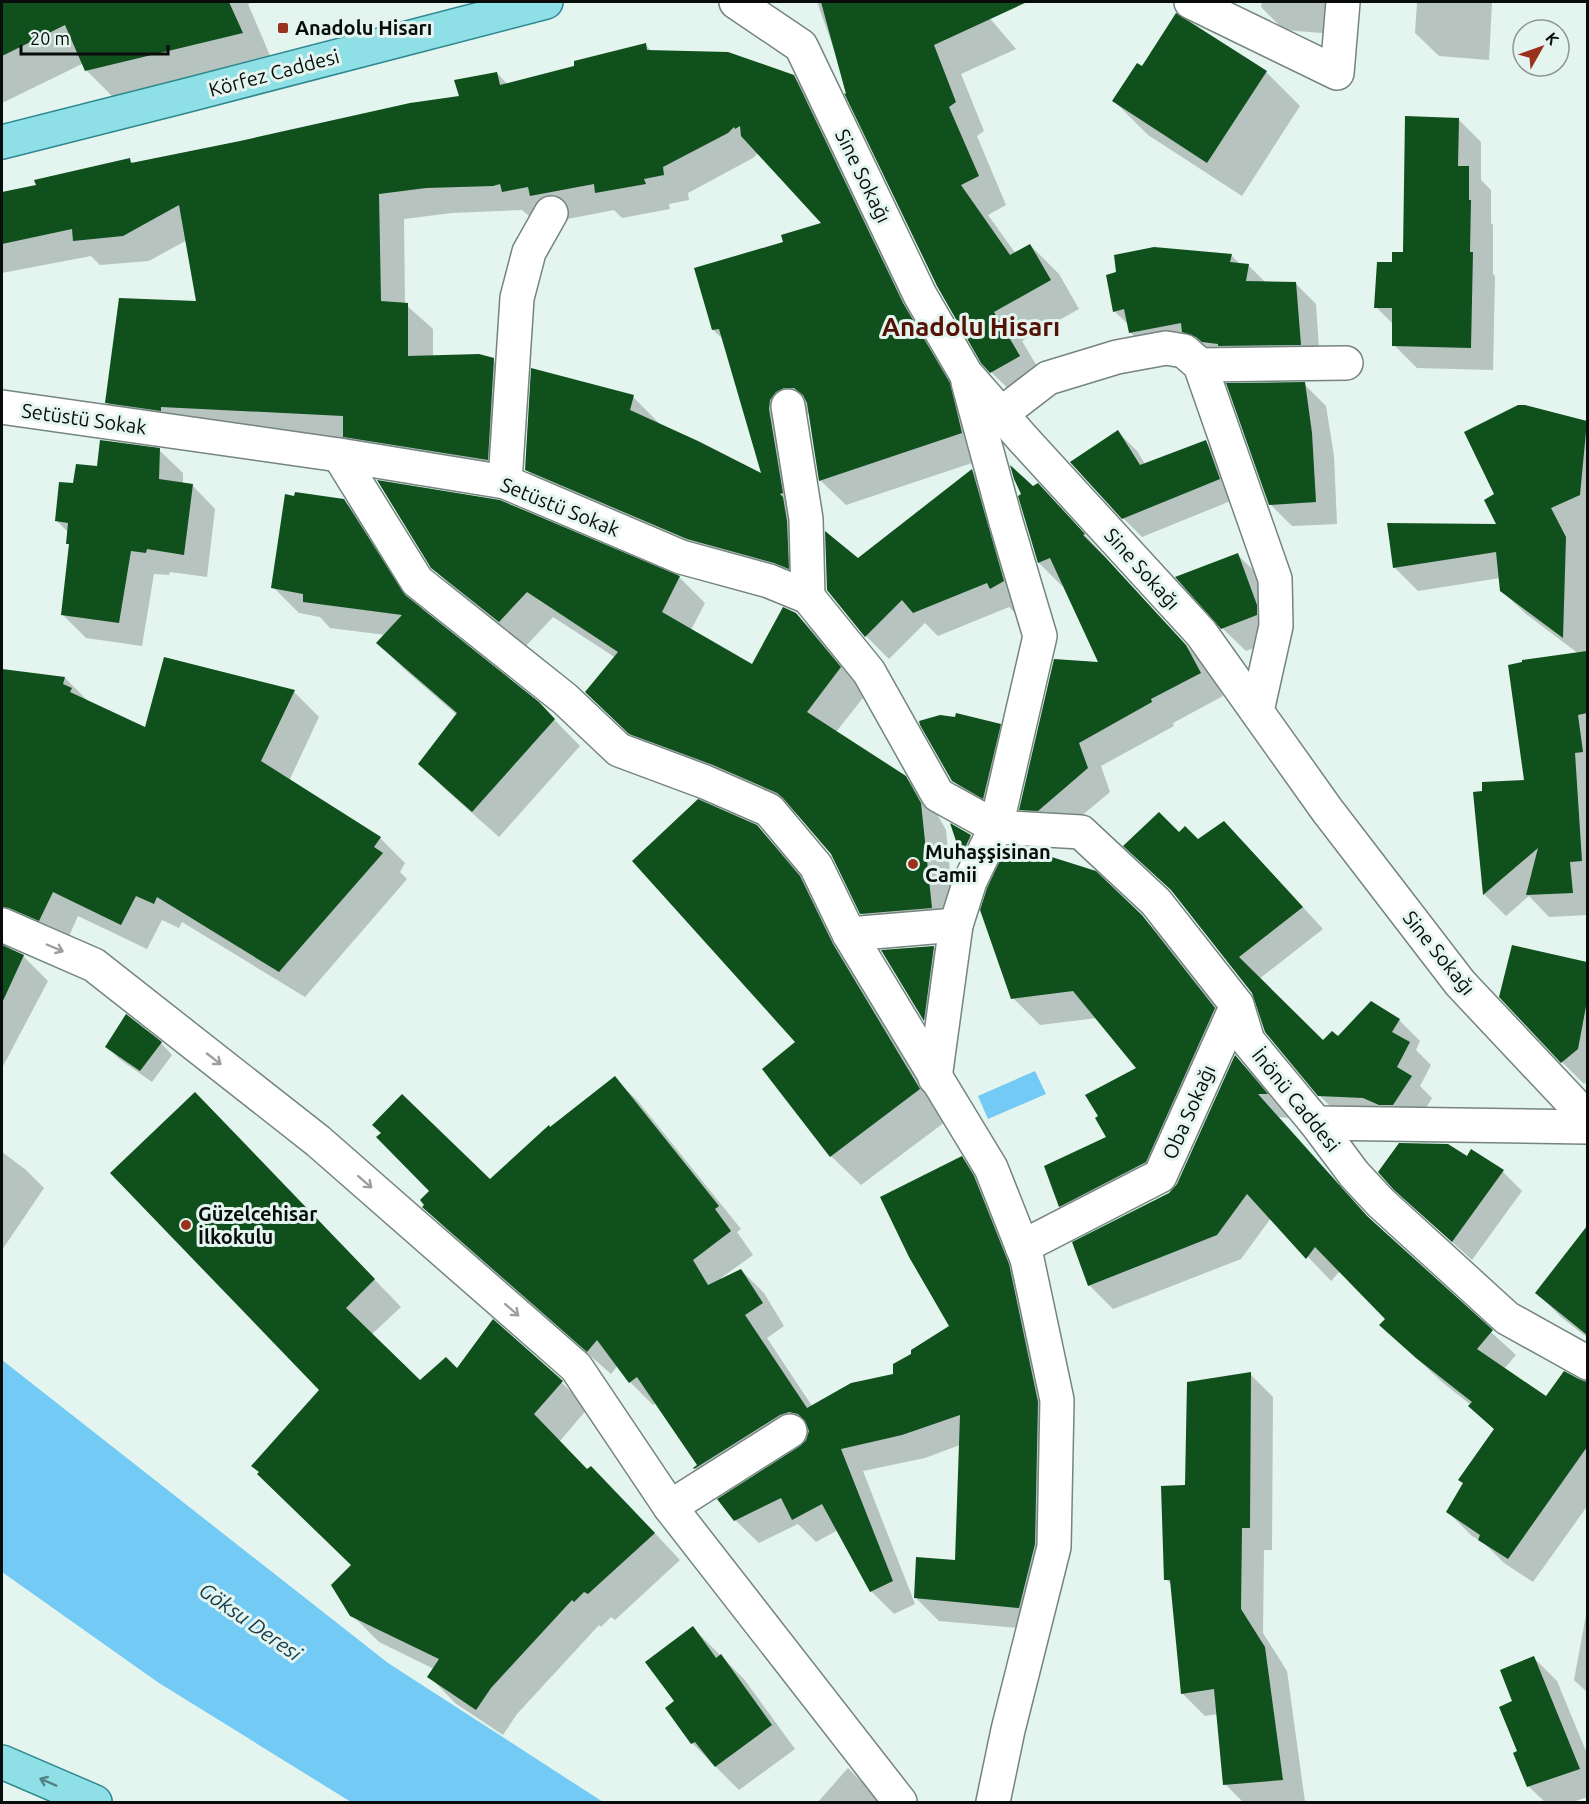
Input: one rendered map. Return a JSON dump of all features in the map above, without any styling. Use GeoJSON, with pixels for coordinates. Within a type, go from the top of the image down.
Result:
{"type":"FeatureCollection","features":[{"type":"Feature","properties":{"kind":"main road","name":"Körfez Caddesi"},"geometry":{"type":"LineString","coordinates":[[2,142],[546,2]]}},
{"type":"Feature","properties":{"kind":"main road"},"geometry":{"type":"LineString","coordinates":[[2,1762],[95,1803]]}},
{"type":"Feature","properties":{"kind":"street","name":"Sine Sokağı"},"geometry":{"type":"LineString","coordinates":[[736,2],[801,46],[920,295],[966,374],[1201,633],[1327,810],[1461,983],[1587,1119]]}},
{"type":"Feature","properties":{"kind":"street"},"geometry":{"type":"LineString","coordinates":[[1191,2],[1337,73],[1342,2]]}},
{"type":"Feature","properties":{"kind":"street"},"geometry":{"type":"LineString","coordinates":[[505,482],[517,298],[529,252],[551,213]]}},
{"type":"Feature","properties":{"kind":"street"},"geometry":{"type":"LineString","coordinates":[[1001,414],[1048,378],[1117,357],[1166,348],[1184,351],[1200,365],[1275,579],[1276,626],[1257,711]]}},
{"type":"Feature","properties":{"kind":"street"},"geometry":{"type":"LineString","coordinates":[[1200,365],[1346,363]]}},
{"type":"Feature","properties":{"kind":"street"},"geometry":{"type":"LineString","coordinates":[[935,1078],[956,925],[969,881],[996,827],[1040,636],[966,374]]}},
{"type":"Feature","properties":{"kind":"street"},"geometry":{"type":"LineString","coordinates":[[788,406],[806,519],[808,597]]}},
{"type":"Feature","properties":{"kind":"street","name":"Setüstü Sokak"},"geometry":{"type":"LineString","coordinates":[[2,407],[339,454],[505,482],[681,557],[769,581],[808,597],[869,672],[938,795],[996,827]]}},
{"type":"Feature","properties":{"kind":"street"},"geometry":{"type":"LineString","coordinates":[[339,454],[417,581],[565,699],[619,750],[705,782],[769,810],[816,866],[849,934],[991,1168],[1027,1259],[1057,1400],[1054,1547],[1008,1730],[993,1803]]}},
{"type":"Feature","properties":{"kind":"street","name":"İnönü Caddesi"},"geometry":{"type":"LineString","coordinates":[[996,827],[1081,832],[1156,902],[1237,1005],[1248,1041],[1316,1123],[1354,1174],[1381,1203],[1507,1318],[1587,1363]]}},
{"type":"Feature","properties":{"kind":"street"},"geometry":{"type":"LineString","coordinates":[[2,925],[94,964],[318,1141],[576,1367],[670,1506],[900,1803]]}},
{"type":"Feature","properties":{"kind":"street"},"geometry":{"type":"LineString","coordinates":[[849,934],[956,925]]}},
{"type":"Feature","properties":{"kind":"street","name":"Oba Sokağı"},"geometry":{"type":"LineString","coordinates":[[1022,1247],[1160,1176],[1237,1005]]}},
{"type":"Feature","properties":{"kind":"street"},"geometry":{"type":"LineString","coordinates":[[1316,1123],[1587,1127]]}},
{"type":"Feature","properties":{"kind":"street"},"geometry":{"type":"LineString","coordinates":[[670,1506],[790,1431]]}},
{"type":"Feature","properties":{"kind":"water"},"geometry":{"type":"Polygon","coordinates":[[[1035,1071],[1046,1094],[988,1119],[978,1096],[1035,1071]]]}},
{"type":"Feature","properties":{"kind":"water","name":"Göksu Deresi"},"geometry":{"type":"Polygon","coordinates":[[[2,1360],[388,1663],[603,1802],[351,1802],[159,1683],[2,1572],[2,1360]]]}},
{"type":"Feature","properties":{"kind":"building"},"geometry":{"type":"Polygon","coordinates":[[[2,2],[229,2],[243,33],[85,71],[65,25],[2,56],[2,2]]]}},
{"type":"Feature","properties":{"kind":"building"},"geometry":{"type":"Polygon","coordinates":[[[821,2],[1027,2],[934,45],[956,102],[949,107],[979,176],[961,185],[1010,255],[1030,244],[1051,280],[994,312],[1020,356],[990,373],[981,363],[937,286],[844,93],[846,94],[821,2]]]}},
{"type":"Feature","properties":{"kind":"building"},"geometry":{"type":"Polygon","coordinates":[[[1176,13],[1267,71],[1207,163],[1112,101],[1137,63],[1142,66],[1176,13]]]}},
{"type":"Feature","properties":{"kind":"building"},"geometry":{"type":"Polygon","coordinates":[[[646,43],[647,50],[728,52],[794,75],[903,303],[950,383],[962,433],[819,481],[807,403],[803,395],[794,388],[784,388],[776,392],[770,400],[769,409],[783,493],[780,494],[783,497],[787,521],[789,569],[687,539],[525,470],[531,368],[634,395],[630,410],[761,473],[719,329],[712,330],[694,268],[783,242],[781,235],[821,223],[741,136],[740,126],[735,129],[734,127],[728,133],[663,167],[664,175],[644,179],[646,184],[595,193],[594,184],[530,196],[528,187],[502,192],[500,184],[426,188],[379,194],[381,301],[408,303],[408,356],[479,354],[494,358],[488,460],[343,437],[343,416],[161,407],[161,411],[105,403],[119,298],[196,301],[179,205],[123,236],[73,241],[72,229],[2,244],[2,192],[36,185],[34,180],[130,158],[131,163],[410,103],[459,96],[454,80],[497,72],[500,85],[574,66],[574,61],[646,43]]]}},
{"type":"Feature","properties":{"kind":"building"},"geometry":{"type":"Polygon","coordinates":[[[1405,116],[1459,118],[1458,166],[1469,166],[1469,200],[1471,200],[1470,252],[1473,252],[1471,348],[1392,346],[1392,308],[1374,308],[1377,262],[1392,262],[1392,252],[1403,252],[1405,116]]]}},
{"type":"Feature","properties":{"kind":"building"},"geometry":{"type":"Polygon","coordinates":[[[1154,247],[1232,254],[1230,262],[1249,264],[1246,281],[1296,282],[1301,345],[1218,346],[1218,344],[1202,342],[1182,332],[1181,323],[1129,333],[1124,309],[1113,312],[1106,275],[1116,272],[1114,255],[1154,247]]]}},
{"type":"Feature","properties":{"kind":"building"},"geometry":{"type":"Polygon","coordinates":[[[1305,382],[1312,433],[1316,502],[1269,505],[1226,383],[1305,382]]]}},
{"type":"Feature","properties":{"kind":"building"},"geometry":{"type":"Polygon","coordinates":[[[1518,405],[1587,421],[1580,495],[1551,508],[1566,537],[1563,638],[1500,591],[1496,552],[1393,568],[1387,523],[1496,524],[1484,500],[1494,494],[1464,432],[1518,405]]]}},
{"type":"Feature","properties":{"kind":"building"},"geometry":{"type":"Polygon","coordinates":[[[1118,430],[1140,465],[1206,440],[1220,479],[1122,519],[1070,462],[1118,430]]]}},
{"type":"Feature","properties":{"kind":"building"},"geometry":{"type":"Polygon","coordinates":[[[100,440],[160,448],[159,479],[193,484],[184,555],[147,549],[146,553],[131,551],[119,623],[61,615],[69,544],[66,544],[68,523],[55,521],[59,482],[73,483],[76,464],[97,466],[100,440]]]}},
{"type":"Feature","properties":{"kind":"building"},"geometry":{"type":"Polygon","coordinates":[[[1010,465],[1033,486],[1038,483],[1085,534],[1083,535],[1186,645],[1201,673],[1151,699],[1152,702],[1079,743],[1088,768],[1038,811],[1019,810],[1054,659],[1098,662],[1050,558],[1038,563],[1018,496],[1021,494],[1010,465]]]}},
{"type":"Feature","properties":{"kind":"building"},"geometry":{"type":"Polygon","coordinates":[[[972,469],[1004,581],[990,589],[987,583],[913,613],[902,600],[865,637],[827,590],[825,531],[858,558],[972,469]]]}},
{"type":"Feature","properties":{"kind":"building"},"geometry":{"type":"Polygon","coordinates":[[[377,480],[500,500],[680,576],[662,612],[752,664],[783,607],[796,613],[841,667],[807,712],[906,776],[921,803],[932,908],[860,914],[831,854],[783,798],[777,793],[713,765],[629,734],[585,692],[618,652],[527,592],[499,622],[431,568],[377,480]]]}},
{"type":"Feature","properties":{"kind":"building"},"geometry":{"type":"Polygon","coordinates":[[[295,492],[344,499],[405,595],[539,702],[555,719],[472,812],[418,764],[457,713],[376,643],[402,615],[303,602],[303,594],[271,588],[285,494],[294,496],[295,492]]]}},
{"type":"Feature","properties":{"kind":"building"},"geometry":{"type":"Polygon","coordinates":[[[1238,553],[1257,605],[1257,615],[1221,629],[1175,577],[1238,553]]]}},
{"type":"Feature","properties":{"kind":"building"},"geometry":{"type":"Polygon","coordinates":[[[1587,651],[1587,713],[1578,715],[1583,752],[1575,753],[1582,861],[1570,862],[1573,893],[1526,895],[1538,848],[1483,895],[1473,792],[1482,791],[1482,782],[1524,780],[1508,665],[1522,662],[1522,660],[1587,651]]]}},
{"type":"Feature","properties":{"kind":"building"},"geometry":{"type":"Polygon","coordinates":[[[164,657],[295,690],[261,761],[381,837],[374,847],[383,853],[279,972],[157,897],[154,904],[136,896],[121,925],[53,892],[39,921],[2,907],[2,669],[65,677],[63,684],[72,688],[70,692],[145,727],[164,657]]]}},
{"type":"Feature","properties":{"kind":"building"},"geometry":{"type":"Polygon","coordinates":[[[956,713],[1001,724],[983,799],[952,781],[920,725],[919,721],[940,715],[955,717],[956,713]]]}},
{"type":"Feature","properties":{"kind":"building"},"geometry":{"type":"Polygon","coordinates":[[[698,799],[757,825],[800,876],[833,944],[920,1089],[830,1157],[762,1069],[795,1042],[632,861],[698,799]]]}},
{"type":"Feature","properties":{"kind":"building"},"geometry":{"type":"Polygon","coordinates":[[[1159,812],[1179,832],[1185,826],[1198,839],[1224,821],[1303,907],[1239,957],[1323,1040],[1332,1031],[1338,1036],[1371,1001],[1400,1019],[1392,1032],[1410,1042],[1397,1067],[1412,1076],[1393,1105],[1379,1105],[1363,1098],[1318,1096],[1265,1032],[1252,993],[1171,890],[1123,846],[1159,812]]]}},
{"type":"Feature","properties":{"kind":"building"},"geometry":{"type":"Polygon","coordinates":[[[950,823],[971,835],[961,856],[950,823]]]}},
{"type":"Feature","properties":{"kind":"building"},"geometry":{"type":"Polygon","coordinates":[[[1007,846],[1020,847],[1096,871],[1142,915],[1215,1008],[1146,1162],[1059,1207],[1044,1166],[1106,1137],[1095,1118],[1098,1116],[1085,1095],[1136,1068],[1073,991],[1011,999],[980,910],[987,888],[1007,846]]]}},
{"type":"Feature","properties":{"kind":"building"},"geometry":{"type":"Polygon","coordinates":[[[2,945],[24,955],[2,1003],[2,945]]]}},
{"type":"Feature","properties":{"kind":"building"},"geometry":{"type":"Polygon","coordinates":[[[1512,945],[1587,962],[1587,1001],[1578,1049],[1561,1063],[1499,997],[1512,945]]]}},
{"type":"Feature","properties":{"kind":"building"},"geometry":{"type":"Polygon","coordinates":[[[934,946],[924,1021],[881,950],[934,946]]]}},
{"type":"Feature","properties":{"kind":"building"},"geometry":{"type":"Polygon","coordinates":[[[126,1014],[162,1042],[140,1071],[105,1047],[126,1014]]]}},
{"type":"Feature","properties":{"kind":"building"},"geometry":{"type":"Polygon","coordinates":[[[1235,1055],[1268,1094],[1258,1094],[1367,1216],[1493,1330],[1477,1349],[1546,1396],[1564,1371],[1587,1382],[1587,1447],[1508,1559],[1478,1540],[1480,1535],[1446,1512],[1463,1483],[1458,1480],[1494,1429],[1468,1406],[1472,1402],[1416,1358],[1379,1325],[1385,1319],[1315,1247],[1306,1259],[1247,1194],[1217,1235],[1088,1286],[1072,1242],[1169,1193],[1177,1184],[1235,1055]]]}},
{"type":"Feature","properties":{"kind":"building"},"geometry":{"type":"Polygon","coordinates":[[[615,1076],[719,1206],[715,1209],[731,1231],[693,1260],[708,1285],[741,1269],[763,1303],[745,1315],[807,1408],[851,1383],[893,1374],[893,1364],[911,1354],[911,1350],[949,1326],[909,1257],[880,1197],[962,1156],[974,1176],[1009,1264],[1038,1402],[1035,1544],[1019,1608],[914,1598],[916,1557],[955,1560],[960,1415],[902,1435],[841,1449],[893,1581],[870,1592],[822,1504],[792,1520],[781,1498],[734,1521],[717,1499],[806,1440],[809,1431],[805,1421],[798,1414],[789,1412],[780,1415],[694,1469],[697,1465],[637,1377],[629,1383],[597,1340],[587,1352],[422,1207],[424,1205],[420,1200],[429,1191],[376,1137],[381,1133],[372,1125],[402,1094],[490,1179],[549,1125],[550,1127],[615,1076]]]}},
{"type":"Feature","properties":{"kind":"building"},"geometry":{"type":"Polygon","coordinates":[[[195,1092],[375,1279],[346,1308],[420,1380],[446,1357],[457,1368],[493,1319],[563,1381],[534,1414],[587,1469],[591,1466],[655,1533],[588,1594],[584,1592],[574,1602],[572,1600],[491,1688],[476,1710],[427,1677],[439,1659],[350,1616],[331,1585],[351,1565],[251,1466],[319,1390],[110,1173],[195,1092]]]}},
{"type":"Feature","properties":{"kind":"building"},"geometry":{"type":"Polygon","coordinates":[[[1399,1143],[1448,1144],[1467,1156],[1471,1149],[1504,1170],[1452,1242],[1394,1190],[1378,1172],[1399,1143]]]}},
{"type":"Feature","properties":{"kind":"building"},"geometry":{"type":"Polygon","coordinates":[[[1587,1226],[1587,1335],[1535,1293],[1587,1226]]]}},
{"type":"Feature","properties":{"kind":"building"},"geometry":{"type":"Polygon","coordinates":[[[1251,1372],[1250,1528],[1242,1528],[1241,1609],[1265,1647],[1283,1780],[1223,1785],[1214,1689],[1181,1694],[1170,1580],[1164,1580],[1161,1486],[1185,1485],[1187,1382],[1251,1372]]]}},
{"type":"Feature","properties":{"kind":"building"},"geometry":{"type":"Polygon","coordinates":[[[693,1626],[716,1658],[721,1654],[772,1725],[715,1767],[695,1742],[691,1744],[665,1708],[674,1701],[645,1662],[693,1626]]]}},
{"type":"Feature","properties":{"kind":"building"},"geometry":{"type":"Polygon","coordinates":[[[1534,1656],[1580,1769],[1527,1787],[1513,1753],[1517,1751],[1499,1707],[1512,1701],[1500,1670],[1534,1656]]]}},
{"type":"Feature","properties":{"kind":"place","name":"Anadolu Hisarı"},"geometry":{"type":"Point","coordinates":[283,28]}},
{"type":"Feature","properties":{"kind":"place","name":"Muhaşşisinan Camii"},"geometry":{"type":"Point","coordinates":[913,864]}},
{"type":"Feature","properties":{"kind":"place","name":"Güzelcehisar İlkokulu"},"geometry":{"type":"Point","coordinates":[186,1225]}},
{"type":"Feature","properties":{"kind":"district","name":"Anadolu Hisarı"},"geometry":{"type":"Point","coordinates":[971,327]}}]}
